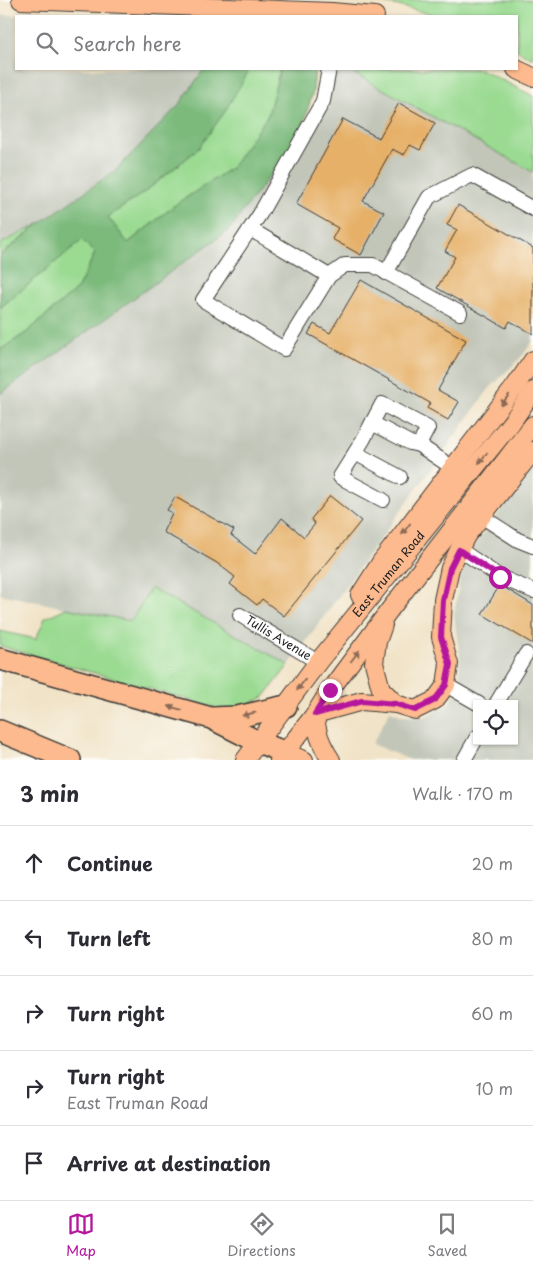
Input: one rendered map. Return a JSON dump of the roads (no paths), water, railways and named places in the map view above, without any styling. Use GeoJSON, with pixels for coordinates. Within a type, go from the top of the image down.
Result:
{"type":"FeatureCollection","features":[{"type":"Feature","properties":{"kind":"highway"},"geometry":{"type":"LineString","coordinates":[[0,658],[211,718],[282,756]]}},
{"type":"Feature","properties":{"kind":"highway"},"geometry":{"type":"LineString","coordinates":[[211,718],[237,717],[286,706]]}},
{"type":"Feature","properties":{"kind":"highway"},"geometry":{"type":"LineString","coordinates":[[0,731],[70,760]]}},
{"type":"Feature","properties":{"kind":"main road"},"geometry":{"type":"LineString","coordinates":[[21,0],[354,15]]}},
{"type":"Feature","properties":{"kind":"main road"},"geometry":{"type":"LineString","coordinates":[[518,70],[533,77]]}},
{"type":"Feature","properties":{"kind":"main road"},"geometry":{"type":"LineString","coordinates":[[318,662],[381,562],[533,360]]}},
{"type":"Feature","properties":{"kind":"main road","name":"East Truman Road"},"geometry":{"type":"LineString","coordinates":[[245,760],[318,662],[511,423],[533,391]]}},
{"type":"Feature","properties":{"kind":"main road","name":"East Truman Road"},"geometry":{"type":"LineString","coordinates":[[282,756],[315,714],[330,690],[388,612],[533,425]]}},
{"type":"Feature","properties":{"kind":"main road"},"geometry":{"type":"LineString","coordinates":[[331,760],[323,748],[316,729],[315,714],[362,701],[396,704],[415,710],[435,700],[446,685],[450,664],[441,637],[443,600],[450,568],[466,536],[533,452]]}},
{"type":"Feature","properties":{"kind":"main road"},"geometry":{"type":"LineString","coordinates":[[388,612],[377,642],[374,663],[381,689],[396,704]]}},
{"type":"Feature","properties":{"kind":"main road"},"geometry":{"type":"LineString","coordinates":[[282,756],[304,760]]}},
{"type":"Feature","properties":{"kind":"street"},"geometry":{"type":"LineString","coordinates":[[329,70],[323,101],[260,214],[203,300],[284,349],[329,276],[345,265],[373,265],[460,313]]}},
{"type":"Feature","properties":{"kind":"street"},"geometry":{"type":"LineString","coordinates":[[386,273],[429,197],[472,175],[533,209]]}},
{"type":"Feature","properties":{"kind":"street"},"geometry":{"type":"LineString","coordinates":[[250,229],[329,276]]}},
{"type":"Feature","properties":{"kind":"street"},"geometry":{"type":"LineString","coordinates":[[383,500],[340,477],[382,404],[428,428],[419,444]]}},
{"type":"Feature","properties":{"kind":"street"},"geometry":{"type":"LineString","coordinates":[[372,423],[410,443],[419,444],[453,468]]}},
{"type":"Feature","properties":{"kind":"street"},"geometry":{"type":"LineString","coordinates":[[355,453],[400,477]]}},
{"type":"Feature","properties":{"kind":"street"},"geometry":{"type":"LineString","coordinates":[[481,516],[518,540],[533,546]]}},
{"type":"Feature","properties":{"kind":"street"},"geometry":{"type":"LineString","coordinates":[[459,550],[500,577],[533,590]]}},
{"type":"Feature","properties":{"kind":"street","name":"Tullis Avenue"},"geometry":{"type":"LineString","coordinates":[[240,615],[318,662]]}},
{"type":"Feature","properties":{"kind":"street"},"geometry":{"type":"LineString","coordinates":[[498,700],[526,654]]}},
{"type":"Feature","properties":{"kind":"street"},"geometry":{"type":"LineString","coordinates":[[446,685],[473,701]]}},
{"type":"Feature","properties":{"kind":"street"},"geometry":{"type":"LineString","coordinates":[[464,760],[473,744]]}}]}
